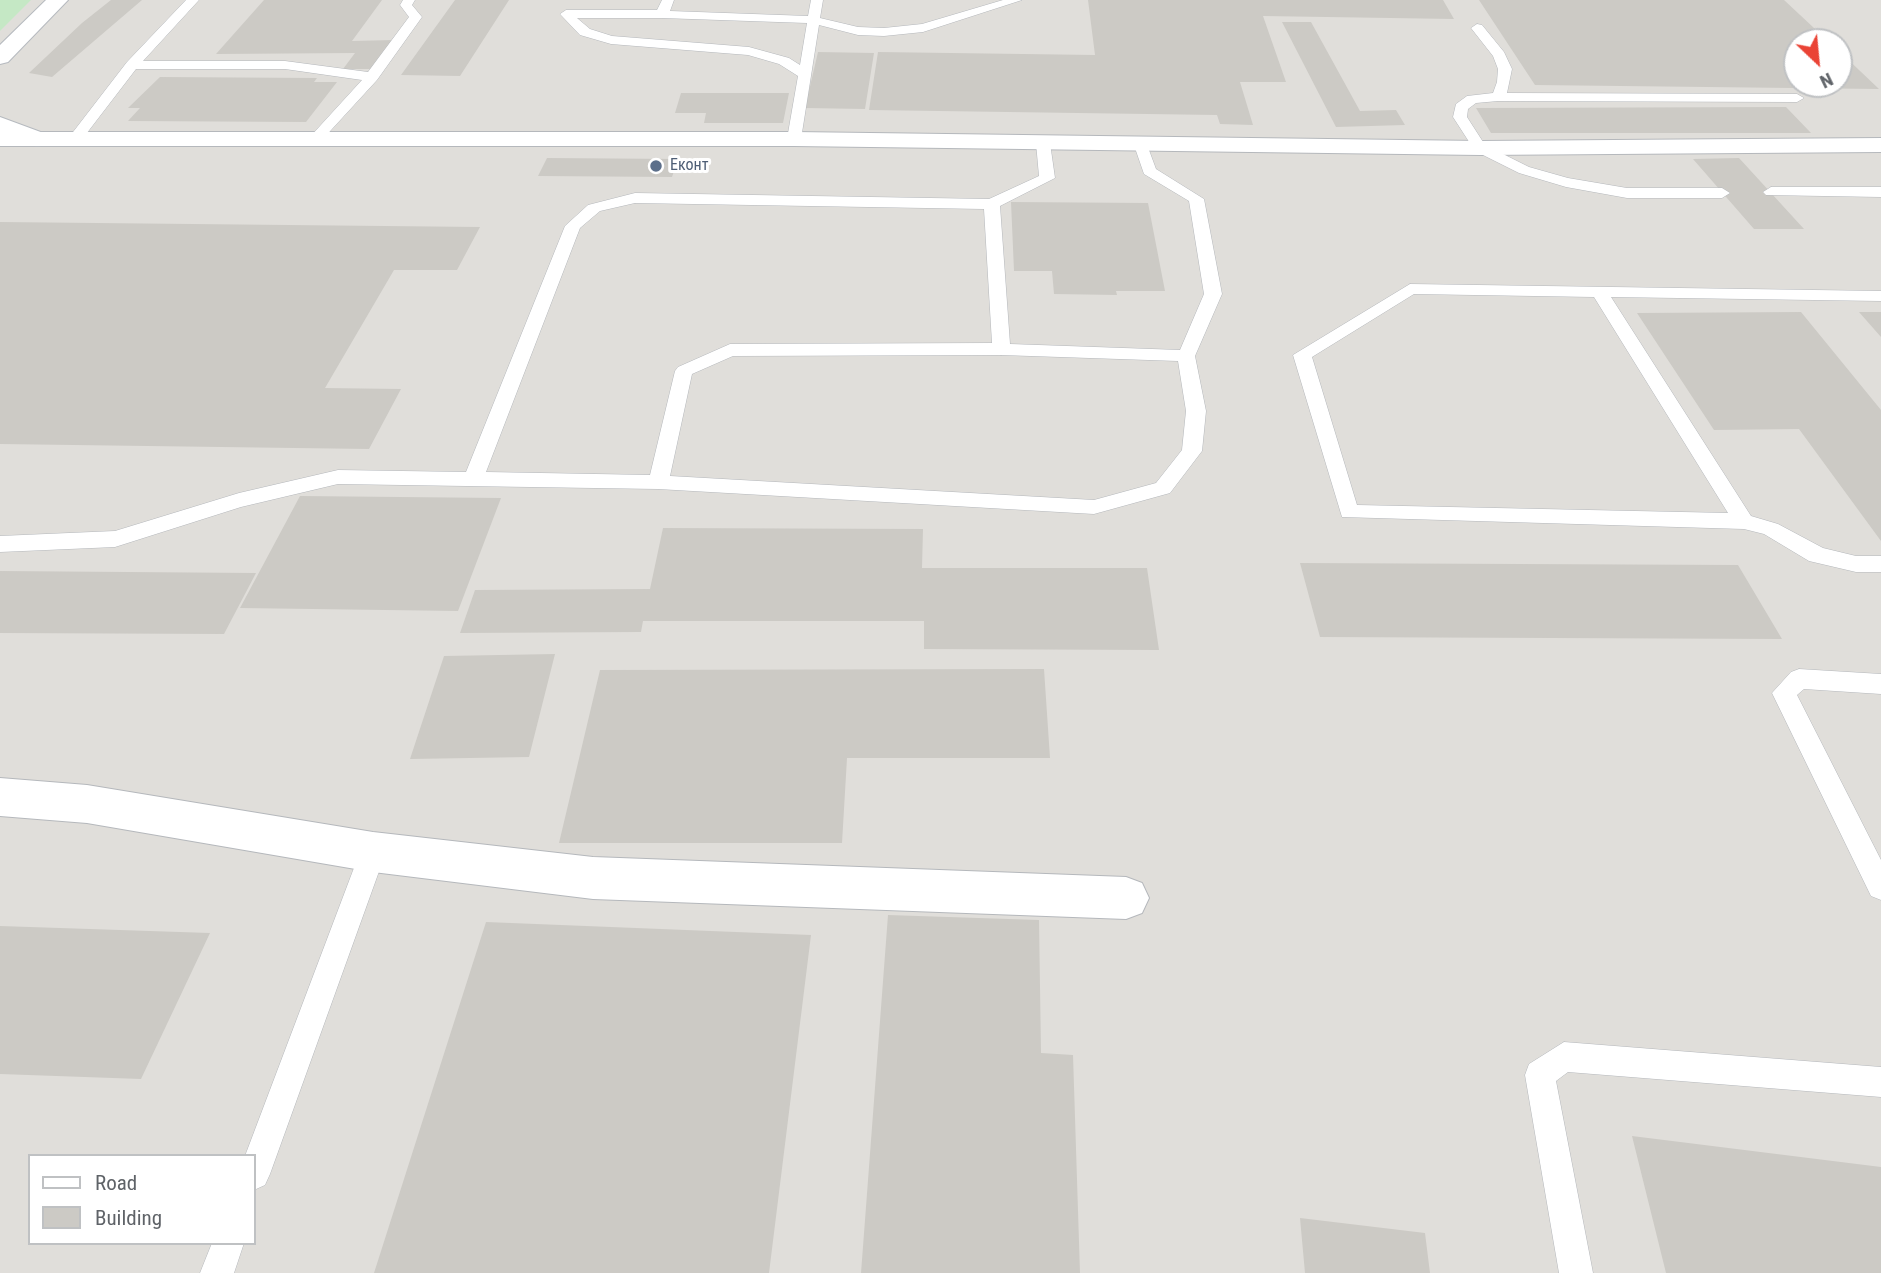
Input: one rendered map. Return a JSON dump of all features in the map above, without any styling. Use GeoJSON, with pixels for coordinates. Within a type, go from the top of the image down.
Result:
{"type":"FeatureCollection","features":[{"type":"Feature","properties":{"kind":"street"},"geometry":{"type":"LineString","coordinates":[[0,57],[53,2]]}},
{"type":"Feature","properties":{"kind":"street"},"geometry":{"type":"LineString","coordinates":[[0,124],[37,139]]}},
{"type":"Feature","properties":{"kind":"street"},"geometry":{"type":"LineString","coordinates":[[0,139],[794,139],[1480,148],[1881,145]]}},
{"type":"Feature","properties":{"kind":"street"},"geometry":{"type":"LineString","coordinates":[[0,145],[37,139]]}},
{"type":"Feature","properties":{"kind":"street"},"geometry":{"type":"LineString","coordinates":[[0,797],[88,804],[373,852],[593,878],[1126,898]]}},
{"type":"Feature","properties":{"kind":"lane"},"geometry":{"type":"LineString","coordinates":[[75,139],[132,65],[193,0]]}},
{"type":"Feature","properties":{"kind":"lane"},"geometry":{"type":"LineString","coordinates":[[316,138],[372,78],[416,17],[406,5],[409,0]]}},
{"type":"Feature","properties":{"kind":"lane"},"geometry":{"type":"LineString","coordinates":[[566,14],[572,0]]}},
{"type":"Feature","properties":{"kind":"lane"},"geometry":{"type":"LineString","coordinates":[[662,14],[668,0]]}},
{"type":"Feature","properties":{"kind":"lane"},"geometry":{"type":"LineString","coordinates":[[794,139],[817,0]]}},
{"type":"Feature","properties":{"kind":"lane"},"geometry":{"type":"LineString","coordinates":[[566,14],[662,14],[814,20],[858,31],[884,32],[923,28],[1016,0]]}},
{"type":"Feature","properties":{"kind":"lane"},"geometry":{"type":"LineString","coordinates":[[566,14],[585,32],[611,40],[749,51],[784,61],[804,74]]}},
{"type":"Feature","properties":{"kind":"lane"},"geometry":{"type":"LineString","coordinates":[[1477,28],[1499,55],[1505,69],[1499,97]]}},
{"type":"Feature","properties":{"kind":"lane"},"geometry":{"type":"LineString","coordinates":[[132,65],[285,65],[372,78]]}},
{"type":"Feature","properties":{"kind":"lane"},"geometry":{"type":"LineString","coordinates":[[1722,193],[1627,193],[1566,182],[1524,170],[1480,148],[1460,117],[1461,107],[1472,99],[1499,97],[1783,98]]}},
{"type":"Feature","properties":{"kind":"lane"},"geometry":{"type":"LineString","coordinates":[[473,480],[573,226],[594,208],[635,198],[992,204],[1047,178],[1043,143]]}},
{"type":"Feature","properties":{"kind":"lane"},"geometry":{"type":"LineString","coordinates":[[0,544],[115,539],[239,500],[338,477],[658,482],[1094,507],[1163,488],[1192,451],[1196,411],[1186,356],[1213,294],[1196,199],[1149,171],[1141,145]]}},
{"type":"Feature","properties":{"kind":"lane"},"geometry":{"type":"LineString","coordinates":[[1771,192],[1881,192]]}},
{"type":"Feature","properties":{"kind":"lane"},"geometry":{"type":"LineString","coordinates":[[992,204],[1001,349]]}},
{"type":"Feature","properties":{"kind":"lane"},"geometry":{"type":"LineString","coordinates":[[1881,296],[1410,289],[1302,355],[1349,512],[1744,521],[1771,529],[1817,555],[1856,564],[1881,564]]}},
{"type":"Feature","properties":{"kind":"lane"},"geometry":{"type":"LineString","coordinates":[[1599,292],[1744,521]]}},
{"type":"Feature","properties":{"kind":"lane"},"geometry":{"type":"LineString","coordinates":[[658,482],[684,371],[730,350],[1001,349],[1186,356]]}},
{"type":"Feature","properties":{"kind":"lane"},"geometry":{"type":"LineString","coordinates":[[1881,684],[1799,679],[1784,693],[1881,887]]}},
{"type":"Feature","properties":{"kind":"lane"},"geometry":{"type":"LineString","coordinates":[[256,1169],[373,852]]}},
{"type":"Feature","properties":{"kind":"lane"},"geometry":{"type":"LineString","coordinates":[[1576,1273],[1540,1075],[1564,1057],[1881,1082]]}},
{"type":"Feature","properties":{"kind":"lane"},"geometry":{"type":"LineString","coordinates":[[217,1273],[227,1245]]}},
{"type":"Feature","properties":{"kind":"shaded area"},"geometry":{"type":"Polygon","coordinates":[[[0,0],[1881,0],[1881,1273],[0,1273],[0,0]]]}},
{"type":"Feature","properties":{"kind":"green space"},"geometry":{"type":"Polygon","coordinates":[[[0,0],[31,0],[0,31],[0,0]]]}},
{"type":"Feature","properties":{"kind":"building"},"geometry":{"type":"Polygon","coordinates":[[[111,0],[142,0],[52,77],[29,73],[82,23],[111,0]]]}},
{"type":"Feature","properties":{"kind":"building"},"geometry":{"type":"Polygon","coordinates":[[[264,0],[382,0],[352,41],[394,40],[375,69],[343,69],[355,53],[216,54],[264,0]]]}},
{"type":"Feature","properties":{"kind":"building"},"geometry":{"type":"Polygon","coordinates":[[[455,0],[509,0],[460,76],[401,75],[455,0]]]}},
{"type":"Feature","properties":{"kind":"building"},"geometry":{"type":"Polygon","coordinates":[[[1088,0],[1443,0],[1454,19],[1263,16],[1286,82],[1240,82],[1253,125],[1220,124],[1217,115],[869,110],[878,52],[1095,55],[1088,0]]]}},
{"type":"Feature","properties":{"kind":"building"},"geometry":{"type":"Polygon","coordinates":[[[1479,0],[1784,0],[1814,28],[1783,28],[1783,88],[1535,85],[1479,0]]]}},
{"type":"Feature","properties":{"kind":"building"},"geometry":{"type":"Polygon","coordinates":[[[1282,22],[1311,22],[1360,111],[1396,110],[1405,125],[1336,127],[1282,22]]]}},
{"type":"Feature","properties":{"kind":"building"},"geometry":{"type":"Polygon","coordinates":[[[818,52],[874,53],[865,109],[805,108],[818,52]]]}},
{"type":"Feature","properties":{"kind":"building"},"geometry":{"type":"Polygon","coordinates":[[[1853,64],[1879,89],[1853,89],[1853,64]]]}},
{"type":"Feature","properties":{"kind":"building"},"geometry":{"type":"Polygon","coordinates":[[[160,77],[317,78],[314,82],[337,82],[306,122],[128,121],[140,108],[128,108],[160,77]]]}},
{"type":"Feature","properties":{"kind":"building"},"geometry":{"type":"Polygon","coordinates":[[[681,93],[789,93],[783,123],[704,123],[706,113],[675,113],[681,93]]]}},
{"type":"Feature","properties":{"kind":"building"},"geometry":{"type":"Polygon","coordinates":[[[1786,107],[1811,133],[1491,133],[1476,108],[1786,107]]]}},
{"type":"Feature","properties":{"kind":"building"},"geometry":{"type":"Polygon","coordinates":[[[547,158],[678,159],[672,177],[538,176],[547,158]]]}},
{"type":"Feature","properties":{"kind":"building"},"geometry":{"type":"Polygon","coordinates":[[[1739,158],[1804,229],[1754,229],[1693,159],[1739,158]]]}},
{"type":"Feature","properties":{"kind":"building"},"geometry":{"type":"Polygon","coordinates":[[[1011,202],[1148,203],[1165,291],[1116,291],[1117,295],[1054,294],[1052,271],[1014,271],[1011,202]]]}},
{"type":"Feature","properties":{"kind":"building"},"geometry":{"type":"Polygon","coordinates":[[[0,222],[480,227],[457,270],[394,270],[325,388],[401,389],[369,449],[0,444],[0,222]]]}},
{"type":"Feature","properties":{"kind":"building"},"geometry":{"type":"Polygon","coordinates":[[[1801,312],[1881,410],[1881,541],[1799,429],[1714,430],[1637,313],[1801,312]]]}},
{"type":"Feature","properties":{"kind":"building"},"geometry":{"type":"Polygon","coordinates":[[[1859,312],[1881,312],[1881,337],[1859,312]]]}},
{"type":"Feature","properties":{"kind":"building"},"geometry":{"type":"Polygon","coordinates":[[[300,496],[501,498],[458,611],[240,608],[300,496]]]}},
{"type":"Feature","properties":{"kind":"building"},"geometry":{"type":"Polygon","coordinates":[[[663,528],[923,529],[922,568],[1147,568],[1159,650],[924,649],[924,621],[643,621],[641,632],[460,633],[475,590],[650,589],[663,528]]]}},
{"type":"Feature","properties":{"kind":"building"},"geometry":{"type":"Polygon","coordinates":[[[1300,563],[1738,565],[1782,639],[1320,637],[1300,563]]]}},
{"type":"Feature","properties":{"kind":"building"},"geometry":{"type":"Polygon","coordinates":[[[0,571],[256,573],[224,634],[0,633],[0,571]]]}},
{"type":"Feature","properties":{"kind":"building"},"geometry":{"type":"Polygon","coordinates":[[[555,654],[529,757],[410,759],[444,656],[555,654]]]}},
{"type":"Feature","properties":{"kind":"building"},"geometry":{"type":"Polygon","coordinates":[[[1044,669],[1050,758],[847,758],[842,843],[559,843],[600,670],[1044,669]]]}},
{"type":"Feature","properties":{"kind":"building"},"geometry":{"type":"Polygon","coordinates":[[[888,915],[1039,920],[1041,1053],[1073,1055],[1080,1273],[861,1273],[888,915]]]}},
{"type":"Feature","properties":{"kind":"building"},"geometry":{"type":"Polygon","coordinates":[[[486,922],[811,935],[769,1273],[374,1273],[486,922]]]}},
{"type":"Feature","properties":{"kind":"building"},"geometry":{"type":"Polygon","coordinates":[[[0,926],[210,933],[141,1079],[0,1074],[0,926]]]}},
{"type":"Feature","properties":{"kind":"building"},"geometry":{"type":"Polygon","coordinates":[[[1632,1136],[1881,1167],[1881,1273],[1666,1273],[1632,1136]]]}},
{"type":"Feature","properties":{"kind":"building"},"geometry":{"type":"Polygon","coordinates":[[[1300,1218],[1425,1233],[1430,1273],[1305,1273],[1300,1218]]]}},
{"type":"Feature","properties":{"kind":"place","name":"Еконт"},"geometry":{"type":"Point","coordinates":[656,166]}}]}
